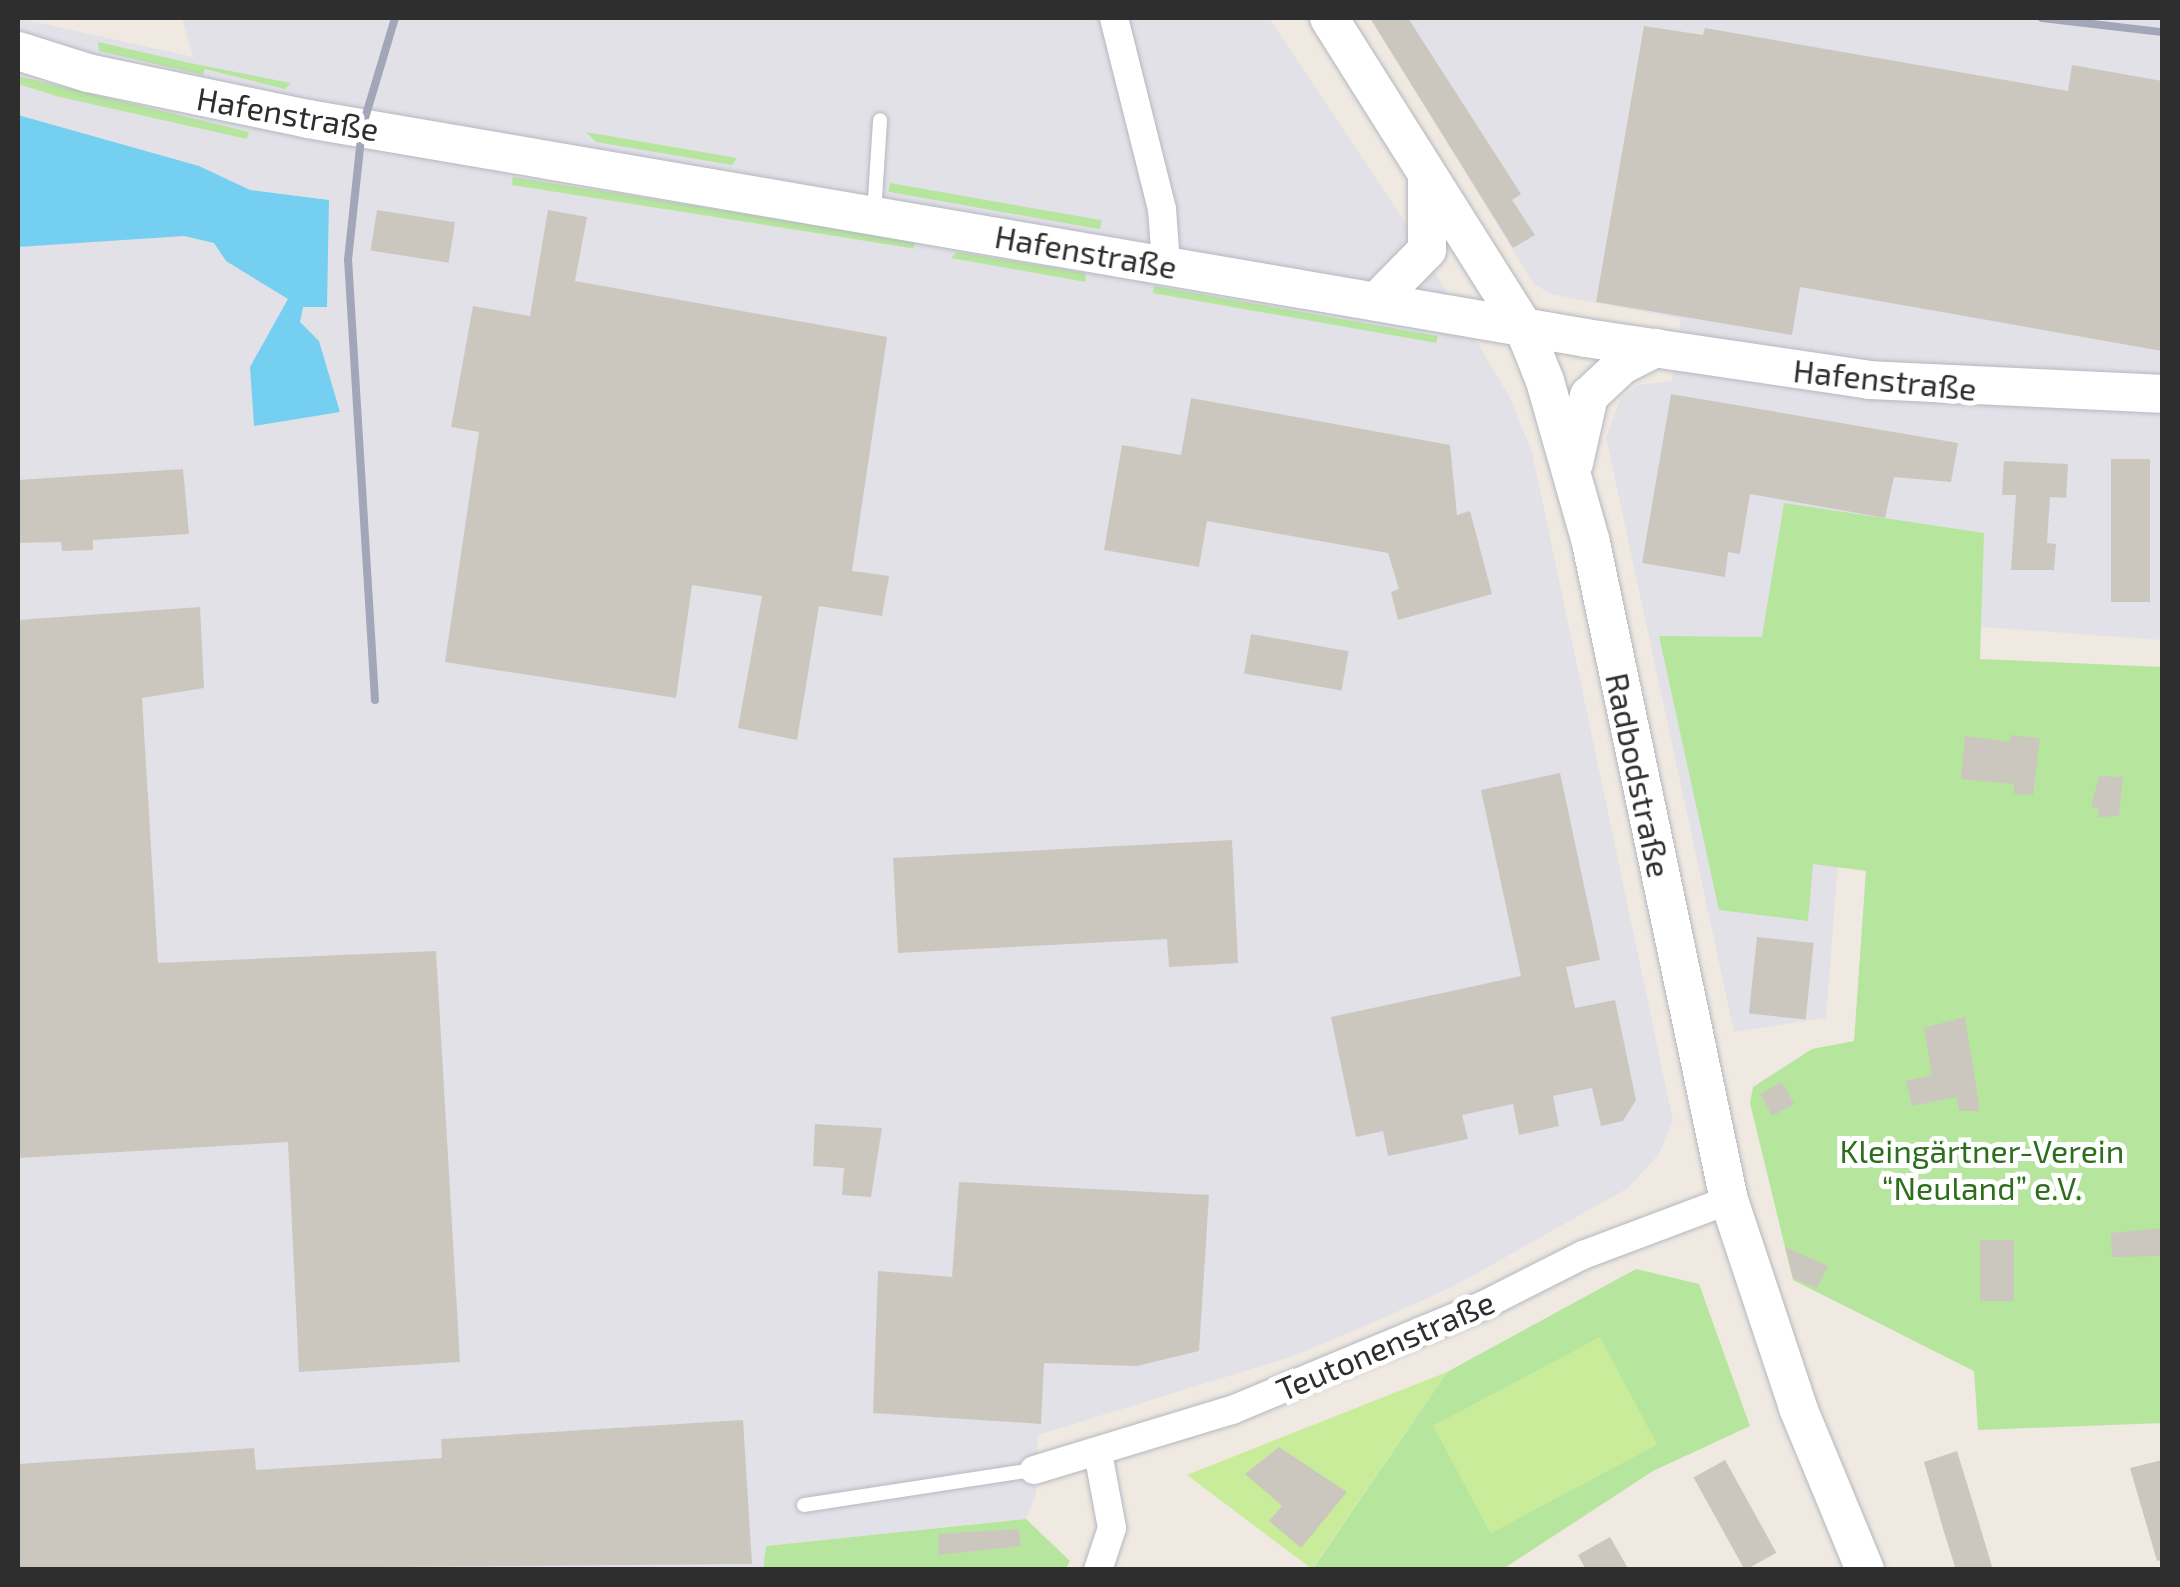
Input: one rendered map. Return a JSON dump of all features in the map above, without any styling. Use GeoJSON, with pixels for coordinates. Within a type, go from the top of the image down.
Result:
{"type":"FeatureCollection","features":[{"type":"Feature","properties":{"kind":"street"},"geometry":{"type":"LineString","coordinates":[[1114,18],[1162,209],[1166,264]]}},
{"type":"Feature","properties":{"kind":"street","name":"Radbodstraße"},"geometry":{"type":"LineString","coordinates":[[1329,18],[1523,326],[1573,473],[1729,1200],[1798,1408],[1865,1570]]}},
{"type":"Feature","properties":{"kind":"street","name":"Hafenstraße"},"geometry":{"type":"LineString","coordinates":[[18,50],[292,116],[1656,348],[1869,380],[2162,394]]}},
{"type":"Feature","properties":{"kind":"street"},"geometry":{"type":"LineString","coordinates":[[1378,300],[1428,250],[1432,219],[1426,170]]}},
{"type":"Feature","properties":{"kind":"street"},"geometry":{"type":"LineString","coordinates":[[1573,473],[1588,396],[1622,365],[1656,348]]}},
{"type":"Feature","properties":{"kind":"street","name":"Teutonenstraße"},"geometry":{"type":"LineString","coordinates":[[1034,1470],[1098,1453],[1319,1375],[1583,1254],[1729,1200]]}},
{"type":"Feature","properties":{"kind":"street"},"geometry":{"type":"LineString","coordinates":[[1098,1453],[1112,1528],[1098,1570]]}},
{"type":"Feature","properties":{"kind":"lane"},"geometry":{"type":"LineString","coordinates":[[874,215],[880,120]]}},
{"type":"Feature","properties":{"kind":"lane"},"geometry":{"type":"LineString","coordinates":[[804,1505],[1034,1470]]}},
{"type":"Feature","properties":{"kind":"shaded area"},"geometry":{"type":"Polygon","coordinates":[[[18,18],[193,57],[182,18],[1269,18],[1405,222],[1509,396],[1532,452],[1673,1121],[1659,1154],[1628,1188],[1454,1286],[1293,1356],[1038,1435],[1036,1493],[1026,1519],[766,1546],[763,1569],[18,1569],[18,18]]]}},
{"type":"Feature","properties":{"kind":"shaded area"},"geometry":{"type":"Polygon","coordinates":[[[1370,18],[2162,18],[2162,640],[1857,618],[1826,1018],[1734,1032],[1606,437],[1621,398],[1638,385],[1672,381],[1681,319],[1551,294],[1534,284],[1370,18]]]}},
{"type":"Feature","properties":{"kind":"green space"},"geometry":{"type":"Polygon","coordinates":[[[98,42],[291,83],[285,89],[205,69],[203,75],[99,51],[98,42]]]}},
{"type":"Feature","properties":{"kind":"green space"},"geometry":{"type":"Polygon","coordinates":[[[18,76],[249,132],[247,139],[56,96],[18,84],[18,76]]]}},
{"type":"Feature","properties":{"kind":"green space"},"geometry":{"type":"Polygon","coordinates":[[[586,132],[737,158],[732,165],[596,142],[586,132]]]}},
{"type":"Feature","properties":{"kind":"green space"},"geometry":{"type":"Polygon","coordinates":[[[513,177],[915,241],[914,249],[512,185],[513,177]]]}},
{"type":"Feature","properties":{"kind":"green space"},"geometry":{"type":"Polygon","coordinates":[[[890,183],[1102,220],[1100,229],[888,192],[890,183]]]}},
{"type":"Feature","properties":{"kind":"green space"},"geometry":{"type":"Polygon","coordinates":[[[957,252],[1085,273],[1086,282],[951,258],[957,252]]]}},
{"type":"Feature","properties":{"kind":"green space"},"geometry":{"type":"Polygon","coordinates":[[[1154,286],[1438,336],[1436,343],[1153,293],[1154,286]]]}},
{"type":"Feature","properties":{"kind":"green space","name":"Kleingärtner-Verein “Neuland” e.V."},"geometry":{"type":"Polygon","coordinates":[[[1784,503],[1984,533],[1980,659],[2162,667],[2162,1423],[1978,1430],[1974,1371],[1793,1280],[1750,1103],[1753,1087],[1812,1049],[1854,1041],[1866,871],[1813,864],[1808,921],[1719,910],[1659,636],[1762,637],[1784,503]]]}},
{"type":"Feature","properties":{"kind":"green space"},"geometry":{"type":"Polygon","coordinates":[[[1636,1269],[1699,1284],[1750,1426],[1653,1471],[1503,1569],[1312,1570],[1447,1372],[1636,1269]]]}},
{"type":"Feature","properties":{"kind":"green space"},"geometry":{"type":"Polygon","coordinates":[[[1600,1337],[1657,1445],[1490,1533],[1433,1426],[1600,1337]]]}},
{"type":"Feature","properties":{"kind":"green space"},"geometry":{"type":"Polygon","coordinates":[[[1447,1372],[1312,1569],[1187,1475],[1447,1372]]]}},
{"type":"Feature","properties":{"kind":"green space"},"geometry":{"type":"Polygon","coordinates":[[[1026,1519],[1070,1561],[1065,1570],[763,1570],[766,1546],[1026,1519]]]}},
{"type":"Feature","properties":{"kind":"water"},"geometry":{"type":"Polygon","coordinates":[[[18,115],[199,166],[250,190],[329,200],[327,307],[303,307],[300,322],[319,341],[340,412],[254,426],[250,367],[288,299],[226,261],[214,243],[184,236],[18,247],[18,115]]]}},
{"type":"Feature","properties":{"kind":"building"},"geometry":{"type":"Polygon","coordinates":[[[1370,18],[1408,18],[1521,194],[1512,200],[1535,235],[1513,248],[1370,18]]]}},
{"type":"Feature","properties":{"kind":"building"},"geometry":{"type":"Polygon","coordinates":[[[1644,26],[1703,35],[1705,28],[2068,91],[2072,65],[2162,81],[2162,351],[1800,287],[1792,335],[1596,302],[1644,26]]]}},
{"type":"Feature","properties":{"kind":"building"},"geometry":{"type":"Polygon","coordinates":[[[377,210],[455,222],[449,263],[371,250],[377,210]]]}},
{"type":"Feature","properties":{"kind":"building"},"geometry":{"type":"Polygon","coordinates":[[[548,210],[587,217],[575,281],[887,337],[852,571],[889,576],[882,616],[819,606],[797,740],[738,728],[762,596],[692,585],[676,698],[445,662],[479,432],[451,427],[473,306],[530,316],[548,210]]]}},
{"type":"Feature","properties":{"kind":"building"},"geometry":{"type":"Polygon","coordinates":[[[1671,394],[1958,443],[1951,482],[1894,477],[1885,518],[1750,494],[1740,554],[1728,552],[1725,577],[1642,563],[1671,394]]]}},
{"type":"Feature","properties":{"kind":"building"},"geometry":{"type":"Polygon","coordinates":[[[1191,398],[1450,445],[1457,515],[1470,511],[1492,594],[1398,620],[1391,592],[1399,589],[1388,553],[1207,521],[1199,567],[1104,550],[1122,445],[1181,455],[1191,398]]]}},
{"type":"Feature","properties":{"kind":"building"},"geometry":{"type":"Polygon","coordinates":[[[2111,459],[2150,459],[2150,602],[2111,602],[2111,459]]]}},
{"type":"Feature","properties":{"kind":"building"},"geometry":{"type":"Polygon","coordinates":[[[2004,461],[2068,464],[2066,498],[2050,497],[2047,543],[2056,544],[2054,570],[2011,570],[2016,495],[2002,495],[2004,461]]]}},
{"type":"Feature","properties":{"kind":"building"},"geometry":{"type":"Polygon","coordinates":[[[183,469],[189,534],[93,540],[93,550],[62,551],[61,542],[18,543],[18,480],[183,469]]]}},
{"type":"Feature","properties":{"kind":"building"},"geometry":{"type":"Polygon","coordinates":[[[200,607],[204,688],[142,698],[158,963],[436,951],[460,1362],[299,1372],[288,1142],[18,1158],[18,620],[200,607]]]}},
{"type":"Feature","properties":{"kind":"building"},"geometry":{"type":"Polygon","coordinates":[[[1251,634],[1348,651],[1342,691],[1244,673],[1251,634]]]}},
{"type":"Feature","properties":{"kind":"building"},"geometry":{"type":"Polygon","coordinates":[[[2010,735],[2040,738],[2033,795],[2014,794],[2014,784],[1961,779],[1965,736],[2010,742],[2010,735]]]}},
{"type":"Feature","properties":{"kind":"building"},"geometry":{"type":"Polygon","coordinates":[[[1560,773],[1600,960],[1566,967],[1575,1008],[1615,1000],[1636,1100],[1623,1121],[1601,1126],[1592,1088],[1553,1096],[1559,1126],[1519,1135],[1513,1104],[1462,1115],[1468,1139],[1388,1156],[1383,1131],[1356,1137],[1331,1017],[1521,976],[1481,790],[1560,773]]]}},
{"type":"Feature","properties":{"kind":"building"},"geometry":{"type":"Polygon","coordinates":[[[2099,776],[2123,777],[2119,816],[2098,817],[2099,808],[2091,807],[2099,776]]]}},
{"type":"Feature","properties":{"kind":"building"},"geometry":{"type":"Polygon","coordinates":[[[1232,840],[1238,963],[1169,967],[1167,939],[898,953],[893,858],[1232,840]]]}},
{"type":"Feature","properties":{"kind":"building"},"geometry":{"type":"Polygon","coordinates":[[[1757,937],[1814,943],[1806,1020],[1749,1014],[1757,937]]]}},
{"type":"Feature","properties":{"kind":"building"},"geometry":{"type":"Polygon","coordinates":[[[1965,1017],[1980,1111],[1959,1111],[1957,1097],[1912,1106],[1906,1081],[1932,1075],[1924,1028],[1965,1017]]]}},
{"type":"Feature","properties":{"kind":"building"},"geometry":{"type":"Polygon","coordinates":[[[1782,1082],[1794,1104],[1772,1116],[1760,1094],[1782,1082]]]}},
{"type":"Feature","properties":{"kind":"building"},"geometry":{"type":"Polygon","coordinates":[[[815,1124],[882,1128],[871,1197],[842,1195],[844,1168],[813,1166],[815,1124]]]}},
{"type":"Feature","properties":{"kind":"building"},"geometry":{"type":"Polygon","coordinates":[[[959,1182],[1209,1195],[1199,1351],[1137,1366],[1044,1363],[1041,1424],[873,1413],[878,1271],[952,1277],[959,1182]]]}},
{"type":"Feature","properties":{"kind":"building"},"geometry":{"type":"Polygon","coordinates":[[[2162,1228],[2162,1256],[2112,1257],[2111,1233],[2162,1228]]]}},
{"type":"Feature","properties":{"kind":"building"},"geometry":{"type":"Polygon","coordinates":[[[1980,1240],[2014,1240],[2014,1301],[1980,1301],[1980,1240]]]}},
{"type":"Feature","properties":{"kind":"building"},"geometry":{"type":"Polygon","coordinates":[[[1785,1247],[1828,1266],[1817,1288],[1793,1278],[1785,1247]]]}},
{"type":"Feature","properties":{"kind":"building"},"geometry":{"type":"Polygon","coordinates":[[[743,1420],[752,1564],[18,1570],[18,1464],[254,1448],[256,1470],[442,1458],[441,1439],[743,1420]]]}},
{"type":"Feature","properties":{"kind":"building"},"geometry":{"type":"Polygon","coordinates":[[[1279,1447],[1347,1492],[1301,1548],[1269,1521],[1282,1506],[1245,1474],[1279,1447]]]}},
{"type":"Feature","properties":{"kind":"building"},"geometry":{"type":"Polygon","coordinates":[[[1957,1451],[1993,1570],[1956,1570],[1944,1532],[1924,1462],[1957,1451]]]}},
{"type":"Feature","properties":{"kind":"building"},"geometry":{"type":"Polygon","coordinates":[[[1725,1460],[1776,1553],[1745,1570],[1694,1477],[1725,1460]]]}},
{"type":"Feature","properties":{"kind":"building"},"geometry":{"type":"Polygon","coordinates":[[[2162,1460],[2162,1560],[2157,1561],[2130,1468],[2162,1460]]]}},
{"type":"Feature","properties":{"kind":"building"},"geometry":{"type":"Polygon","coordinates":[[[1019,1529],[1021,1546],[939,1555],[938,1534],[1019,1529]]]}},
{"type":"Feature","properties":{"kind":"building"},"geometry":{"type":"Polygon","coordinates":[[[1610,1537],[1629,1570],[1586,1570],[1578,1555],[1610,1537]]]}},
{"type":"Feature","properties":{"kind":"railway"},"geometry":{"type":"LineString","coordinates":[[375,700],[348,260],[362,128],[395,18]]}},
{"type":"Feature","properties":{"kind":"railway"},"geometry":{"type":"LineString","coordinates":[[2042,18],[2162,32]]}}]}
